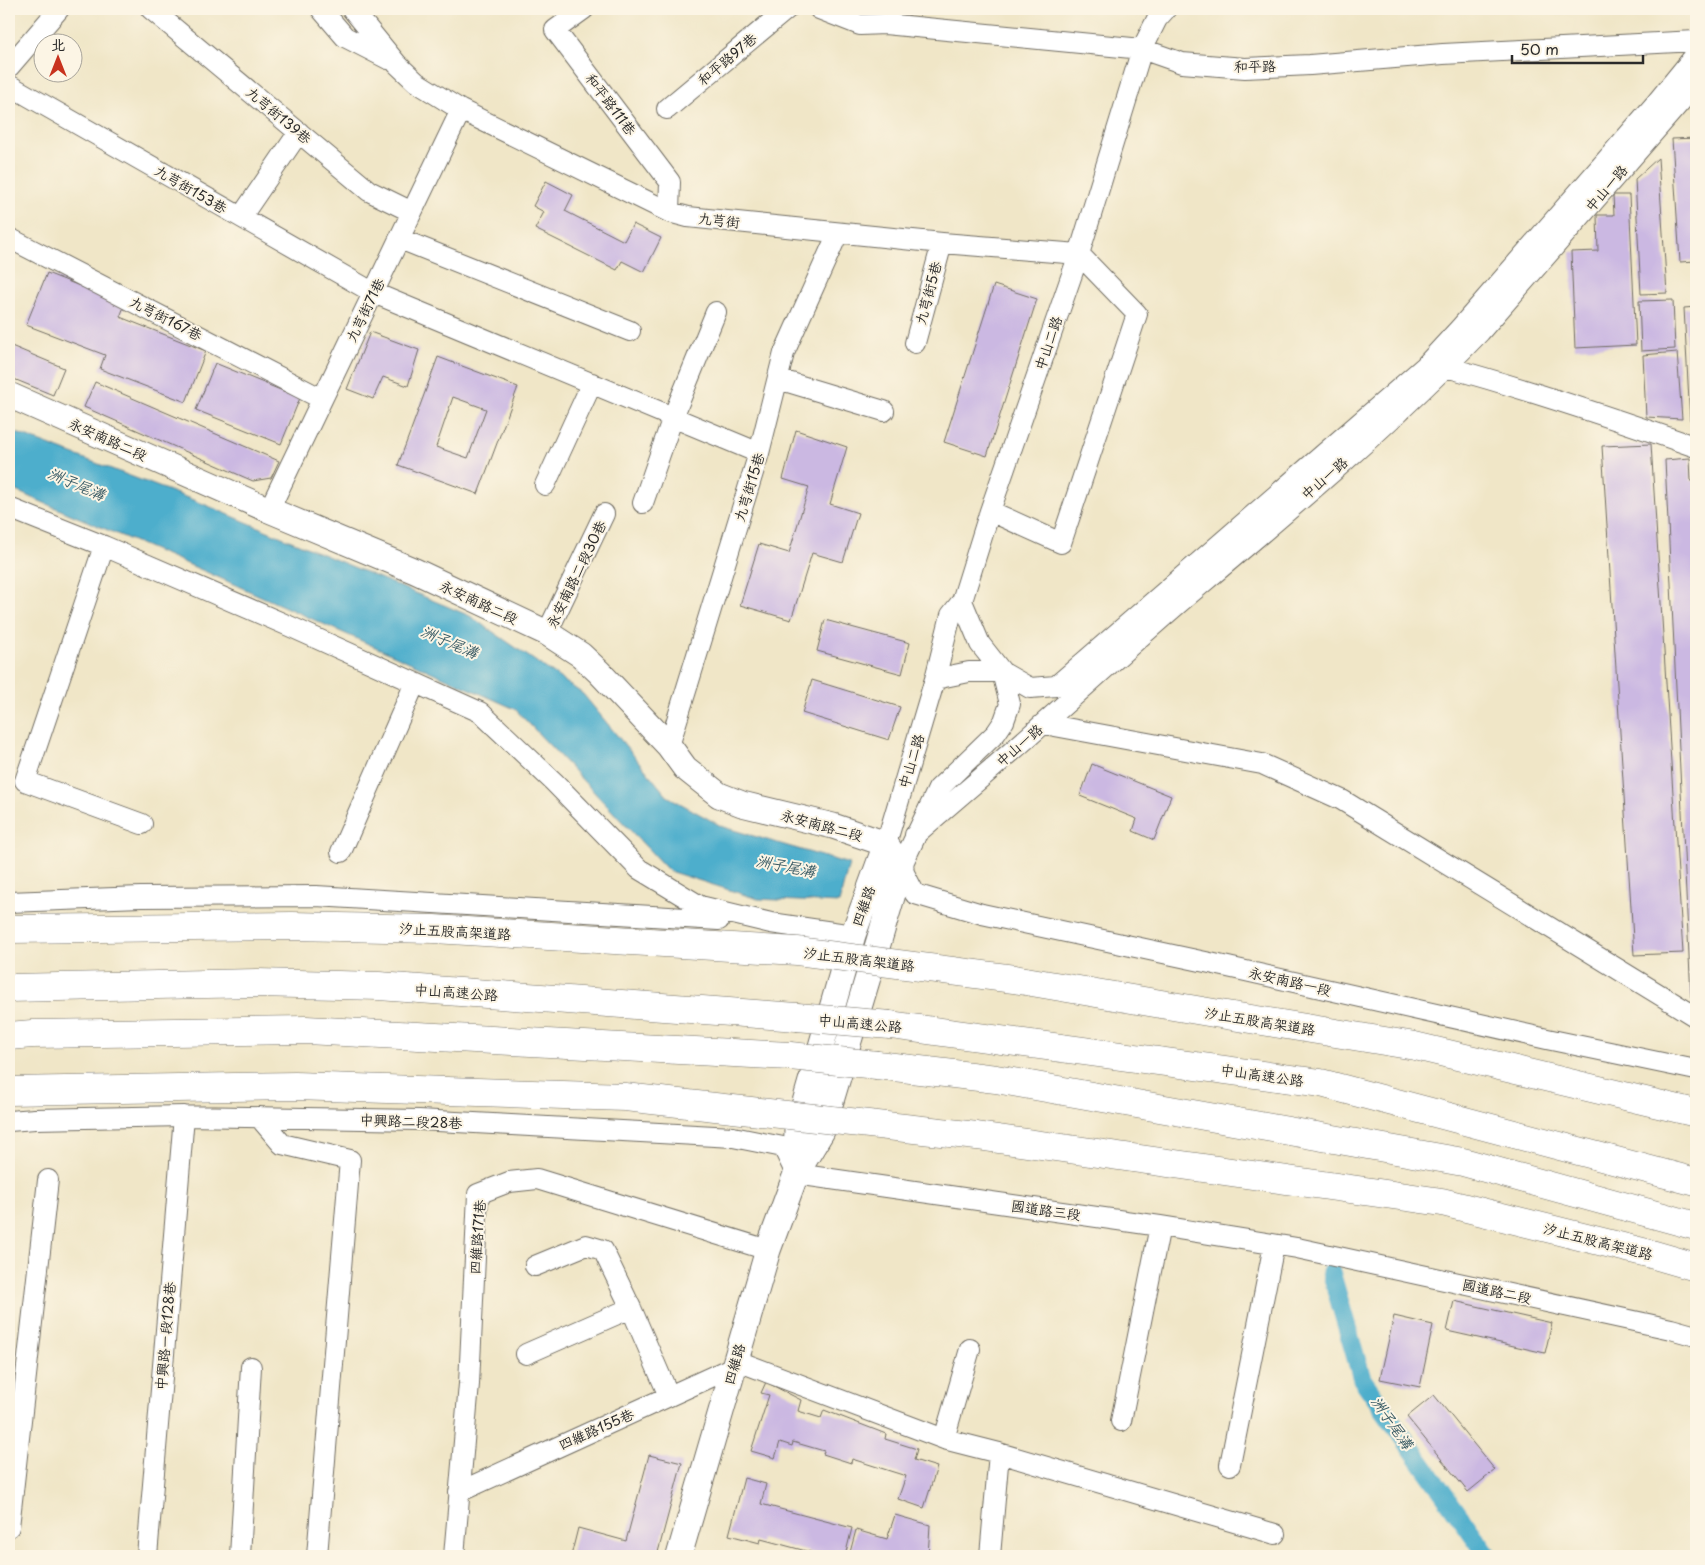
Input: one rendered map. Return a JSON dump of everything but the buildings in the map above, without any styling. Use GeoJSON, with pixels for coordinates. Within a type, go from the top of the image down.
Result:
{"type":"FeatureCollection","features":[{"type":"Feature","properties":{"kind":"highway","name":"汐止五股高架道路"},"geometry":{"type":"LineString","coordinates":[[9,929],[292,926],[434,929],[797,951],[1014,979],[1415,1046],[1696,1114]]}},
{"type":"Feature","properties":{"kind":"highway","name":"中山高速公路"},"geometry":{"type":"LineString","coordinates":[[9,988],[256,983],[379,986],[890,1025],[1321,1083],[1696,1182]]}},
{"type":"Feature","properties":{"kind":"highway"},"geometry":{"type":"LineString","coordinates":[[9,1036],[306,1030],[790,1056],[878,1065],[996,1079],[1463,1162],[1696,1226]]}},
{"type":"Feature","properties":{"kind":"highway","name":"汐止五股高架道路"},"geometry":{"type":"LineString","coordinates":[[9,1091],[295,1086],[634,1098],[977,1136],[1442,1202],[1696,1267]]}},
{"type":"Feature","properties":{"kind":"main road","name":"永安南路二段"},"geometry":{"type":"LineString","coordinates":[[9,395],[415,572],[547,634],[581,655],[593,666],[669,746],[686,768],[719,795],[742,804],[833,826],[886,844]]}},
{"type":"Feature","properties":{"kind":"main road"},"geometry":{"type":"LineString","coordinates":[[886,844],[901,867]]}},
{"type":"Feature","properties":{"kind":"main road","name":"四維路"},"geometry":{"type":"LineString","coordinates":[[796,1174],[797,1130],[852,935],[886,844]]}},
{"type":"Feature","properties":{"kind":"main road","name":"四維路"},"geometry":{"type":"LineString","coordinates":[[679,1556],[768,1250],[796,1174],[822,1131],[901,867]]}},
{"type":"Feature","properties":{"kind":"street"},"geometry":{"type":"LineString","coordinates":[[9,68],[59,9]]}},
{"type":"Feature","properties":{"kind":"street","name":"九芎街139巷"},"geometry":{"type":"LineString","coordinates":[[151,9],[369,191],[412,212]]}},
{"type":"Feature","properties":{"kind":"street","name":"九芎街"},"geometry":{"type":"LineString","coordinates":[[321,9],[345,37],[397,64]]}},
{"type":"Feature","properties":{"kind":"street","name":"九芎街"},"geometry":{"type":"LineString","coordinates":[[352,9],[397,64],[416,82],[461,110],[668,212],[688,217],[838,233],[1079,254]]}},
{"type":"Feature","properties":{"kind":"street","name":"和平路111巷"},"geometry":{"type":"LineString","coordinates":[[584,9],[555,30],[670,182],[668,212]]}},
{"type":"Feature","properties":{"kind":"street","name":"和平路97巷"},"geometry":{"type":"LineString","coordinates":[[667,109],[787,9]]}},
{"type":"Feature","properties":{"kind":"street","name":"和平路"},"geometry":{"type":"LineString","coordinates":[[819,9],[860,25],[885,17],[1142,49],[1182,64],[1245,68],[1310,65],[1443,54],[1696,41]]}},
{"type":"Feature","properties":{"kind":"street","name":"中山二路"},"geometry":{"type":"LineString","coordinates":[[886,844],[935,679],[951,614],[962,601],[990,511],[1079,254],[1142,49],[1157,20],[1166,9]]}},
{"type":"Feature","properties":{"kind":"street","name":"中山一路"},"geometry":{"type":"LineString","coordinates":[[962,601],[980,644],[1002,672],[1030,688],[1056,686],[1425,366],[1637,125],[1696,54]]}},
{"type":"Feature","properties":{"kind":"street","name":"中山一路"},"geometry":{"type":"LineString","coordinates":[[915,835],[1044,724],[1114,659],[1364,443],[1446,367],[1480,332],[1696,84]]}},
{"type":"Feature","properties":{"kind":"street","name":"九芎街153巷"},"geometry":{"type":"LineString","coordinates":[[9,85],[374,293],[760,453]]}},
{"type":"Feature","properties":{"kind":"street","name":"九芎街71巷"},"geometry":{"type":"LineString","coordinates":[[270,510],[461,110]]}},
{"type":"Feature","properties":{"kind":"street"},"geometry":{"type":"LineString","coordinates":[[241,217],[299,132]]}},
{"type":"Feature","properties":{"kind":"street","name":"九芎街15巷"},"geometry":{"type":"LineString","coordinates":[[669,746],[760,453],[784,353],[838,233]]}},
{"type":"Feature","properties":{"kind":"street","name":"九芎街167巷"},"geometry":{"type":"LineString","coordinates":[[9,238],[322,399]]}},
{"type":"Feature","properties":{"kind":"street"},"geometry":{"type":"LineString","coordinates":[[400,239],[630,331]]}},
{"type":"Feature","properties":{"kind":"street","name":"九芎街5巷"},"geometry":{"type":"LineString","coordinates":[[915,344],[942,243]]}},
{"type":"Feature","properties":{"kind":"street"},"geometry":{"type":"LineString","coordinates":[[990,511],[1061,543],[1137,314],[1079,254]]}},
{"type":"Feature","properties":{"kind":"street"},"geometry":{"type":"LineString","coordinates":[[643,503],[673,417],[716,312]]}},
{"type":"Feature","properties":{"kind":"street"},"geometry":{"type":"LineString","coordinates":[[1446,367],[1591,410],[1696,447]]}},
{"type":"Feature","properties":{"kind":"street"},"geometry":{"type":"LineString","coordinates":[[778,379],[884,411]]}},
{"type":"Feature","properties":{"kind":"street"},"geometry":{"type":"LineString","coordinates":[[545,485],[592,383]]}},
{"type":"Feature","properties":{"kind":"street"},"geometry":{"type":"LineString","coordinates":[[9,508],[104,546],[480,712],[554,782],[639,869],[700,906],[771,923]]}},
{"type":"Feature","properties":{"kind":"street","name":"永安南路二段30巷"},"geometry":{"type":"LineString","coordinates":[[547,634],[604,514]]}},
{"type":"Feature","properties":{"kind":"street"},"geometry":{"type":"LineString","coordinates":[[104,546],[24,781],[142,824]]}},
{"type":"Feature","properties":{"kind":"street"},"geometry":{"type":"LineString","coordinates":[[935,679],[969,672],[1002,672]]}},
{"type":"Feature","properties":{"kind":"street","name":"中山一路"},"geometry":{"type":"LineString","coordinates":[[901,867],[938,789],[996,733],[1004,721],[1010,704],[1002,672]]}},
{"type":"Feature","properties":{"kind":"street"},"geometry":{"type":"LineString","coordinates":[[341,852],[415,683]]}},
{"type":"Feature","properties":{"kind":"street"},"geometry":{"type":"LineString","coordinates":[[1044,724],[1262,764],[1342,800],[1696,1017]]}},
{"type":"Feature","properties":{"kind":"street","name":"永安南路一段"},"geometry":{"type":"LineString","coordinates":[[901,867],[915,894],[982,914],[1696,1070]]}},
{"type":"Feature","properties":{"kind":"street"},"geometry":{"type":"LineString","coordinates":[[9,902],[141,897],[316,896],[771,923],[852,935]]}},
{"type":"Feature","properties":{"kind":"street","name":"中興路二段28巷"},"geometry":{"type":"LineString","coordinates":[[9,1121],[184,1116],[419,1120],[733,1137],[783,1147],[796,1174]]}},
{"type":"Feature","properties":{"kind":"street","name":"中興路ㄧ段128巷"},"geometry":{"type":"LineString","coordinates":[[146,1556],[184,1116]]}},
{"type":"Feature","properties":{"kind":"street"},"geometry":{"type":"LineString","coordinates":[[259,1117],[282,1144],[350,1160],[316,1556]]}},
{"type":"Feature","properties":{"kind":"street","name":"國道路三段"},"geometry":{"type":"LineString","coordinates":[[796,1174],[1160,1226],[1297,1248]]}},
{"type":"Feature","properties":{"kind":"street","name":"四維路171巷"},"geometry":{"type":"LineString","coordinates":[[459,1492],[469,1384],[478,1194],[509,1182],[537,1179],[768,1250]]}},
{"type":"Feature","properties":{"kind":"street"},"geometry":{"type":"LineString","coordinates":[[9,1527],[17,1376],[48,1180]]}},
{"type":"Feature","properties":{"kind":"street"},"geometry":{"type":"LineString","coordinates":[[1121,1421],[1160,1226]]}},
{"type":"Feature","properties":{"kind":"street"},"geometry":{"type":"LineString","coordinates":[[535,1266],[586,1245],[603,1250],[631,1308],[669,1396]]}},
{"type":"Feature","properties":{"kind":"street"},"geometry":{"type":"LineString","coordinates":[[1230,1465],[1274,1245]]}},
{"type":"Feature","properties":{"kind":"street","name":"國道路二段"},"geometry":{"type":"LineString","coordinates":[[1297,1248],[1696,1336]]}},
{"type":"Feature","properties":{"kind":"street"},"geometry":{"type":"LineString","coordinates":[[526,1354],[631,1308]]}},
{"type":"Feature","properties":{"kind":"street"},"geometry":{"type":"LineString","coordinates":[[944,1439],[970,1349]]}},
{"type":"Feature","properties":{"kind":"street"},"geometry":{"type":"LineString","coordinates":[[734,1364],[944,1439],[999,1453],[1275,1534]]}},
{"type":"Feature","properties":{"kind":"street","name":"四維路155巷"},"geometry":{"type":"LineString","coordinates":[[459,1492],[669,1396],[734,1364]]}},
{"type":"Feature","properties":{"kind":"street"},"geometry":{"type":"LineString","coordinates":[[240,1556],[251,1367]]}},
{"type":"Feature","properties":{"kind":"street"},"geometry":{"type":"LineString","coordinates":[[990,1556],[999,1453]]}},
{"type":"Feature","properties":{"kind":"street"},"geometry":{"type":"LineString","coordinates":[[454,1556],[459,1492]]}},
{"type":"Feature","properties":{"kind":"water"},"geometry":{"type":"Polygon","coordinates":[[[9,430],[201,503],[470,616],[583,694],[667,796],[723,827],[849,864],[839,903],[758,899],[669,871],[515,709],[204,571],[9,488],[9,430]]]}},
{"type":"Feature","properties":{"kind":"waterway","name":"洲子尾溝"},"geometry":{"type":"LineString","coordinates":[[1331,1272],[1362,1379],[1488,1556]]}}]}
